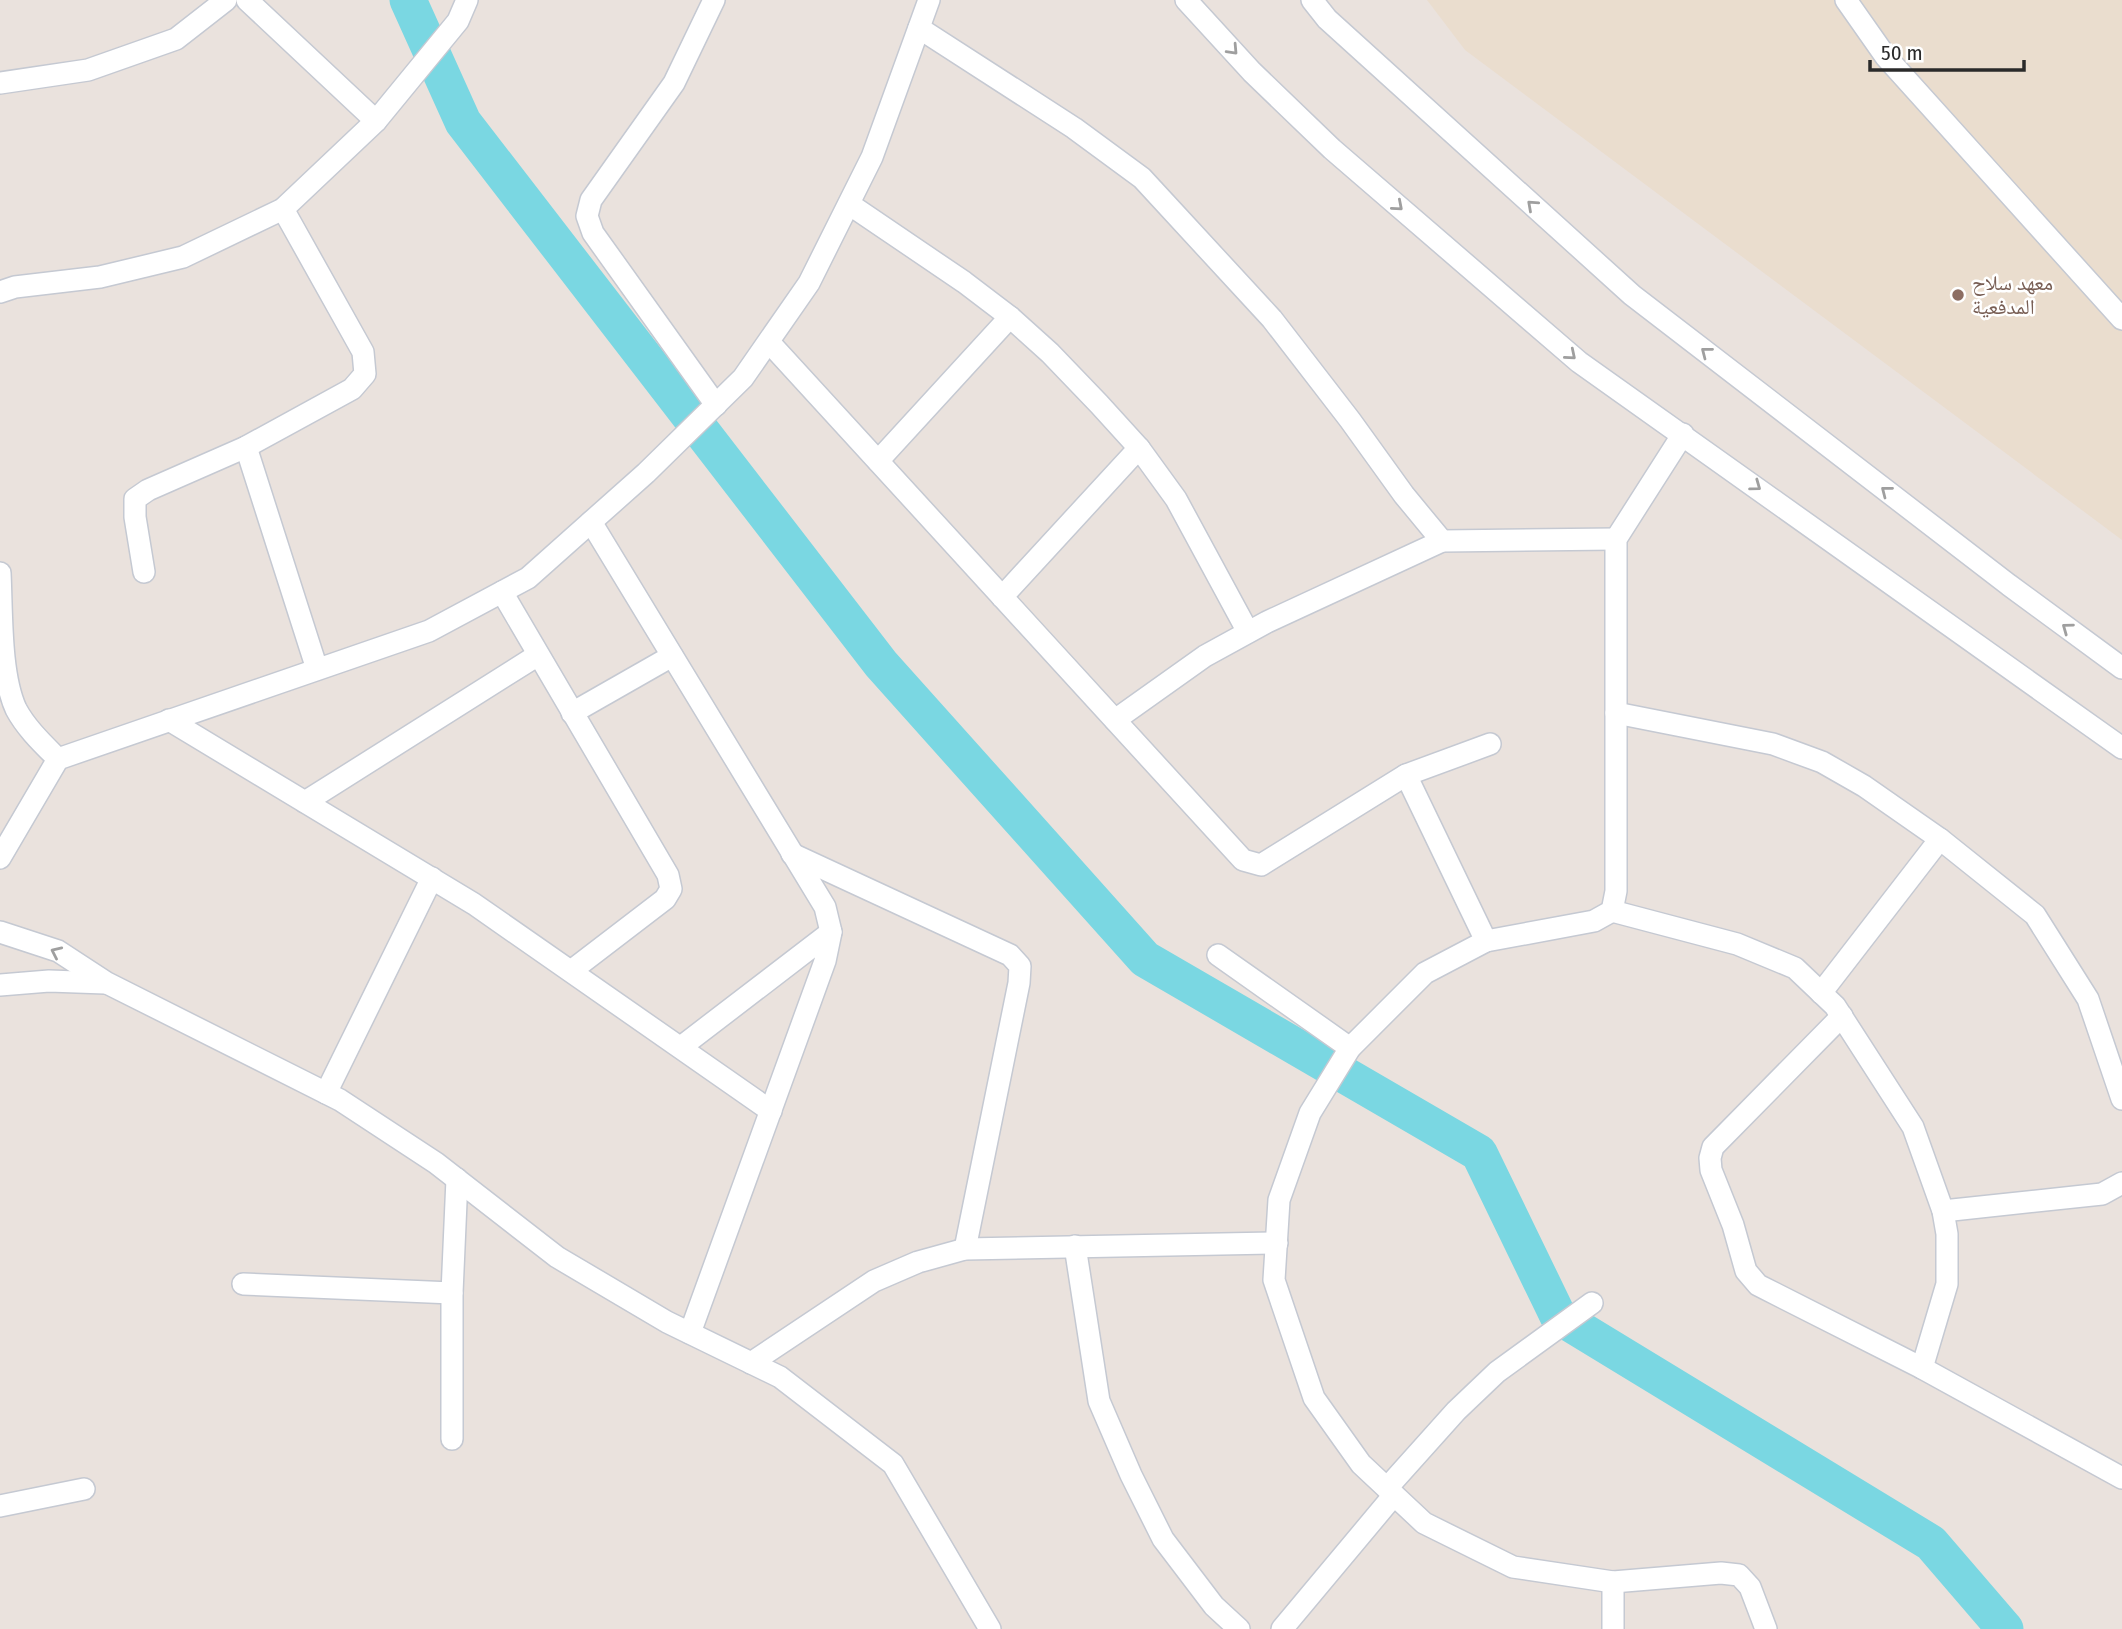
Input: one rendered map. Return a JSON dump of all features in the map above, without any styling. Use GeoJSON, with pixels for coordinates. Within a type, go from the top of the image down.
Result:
{"type":"FeatureCollection","features":[{"type":"Feature","properties":{"kind":"street"},"geometry":{"type":"LineString","coordinates":[[0,83],[88,70],[176,39],[226,0]]}},
{"type":"Feature","properties":{"kind":"street"},"geometry":{"type":"LineString","coordinates":[[247,0],[376,121]]}},
{"type":"Feature","properties":{"kind":"street"},"geometry":{"type":"LineString","coordinates":[[0,292],[15,287],[100,277],[183,257],[283,209],[376,121],[458,21],[467,0]]}},
{"type":"Feature","properties":{"kind":"street"},"geometry":{"type":"LineString","coordinates":[[714,0],[674,83],[591,200],[587,216],[593,233],[716,405]]}},
{"type":"Feature","properties":{"kind":"street"},"geometry":{"type":"LineString","coordinates":[[0,858],[58,760],[429,631],[528,578],[646,473],[743,378],[809,283],[872,157],[929,0]]}},
{"type":"Feature","properties":{"kind":"street"},"geometry":{"type":"LineString","coordinates":[[1186,0],[1252,72],[1332,149],[1579,362],[2122,748]]}},
{"type":"Feature","properties":{"kind":"street"},"geometry":{"type":"LineString","coordinates":[[1312,0],[1327,19],[1632,295],[2009,585],[2122,668]]}},
{"type":"Feature","properties":{"kind":"street"},"geometry":{"type":"LineString","coordinates":[[1846,0],[1886,57],[2122,319]]}},
{"type":"Feature","properties":{"kind":"street"},"geometry":{"type":"LineString","coordinates":[[919,28],[1074,128],[1142,178],[1272,319],[1404,495],[1442,541]]}},
{"type":"Feature","properties":{"kind":"street"},"geometry":{"type":"LineString","coordinates":[[849,204],[964,282],[1010,317],[1050,353],[1139,448],[1176,499],[1248,632]]}},
{"type":"Feature","properties":{"kind":"street"},"geometry":{"type":"LineString","coordinates":[[144,572],[135,517],[135,499],[148,490],[246,447],[352,389],[365,374],[363,352],[283,209]]}},
{"type":"Feature","properties":{"kind":"street"},"geometry":{"type":"LineString","coordinates":[[878,461],[1010,317]]}},
{"type":"Feature","properties":{"kind":"street"},"geometry":{"type":"LineString","coordinates":[[769,342],[1243,860],[1261,865],[1406,775],[1490,744]]}},
{"type":"Feature","properties":{"kind":"street"},"geometry":{"type":"LineString","coordinates":[[1612,911],[1616,891],[1616,539],[1683,435]]}},
{"type":"Feature","properties":{"kind":"street"},"geometry":{"type":"LineString","coordinates":[[246,447],[317,669]]}},
{"type":"Feature","properties":{"kind":"street"},"geometry":{"type":"LineString","coordinates":[[1002,597],[1139,448]]}},
{"type":"Feature","properties":{"kind":"street"},"geometry":{"type":"LineString","coordinates":[[591,522],[825,907],[831,932],[825,961],[690,1333]]}},
{"type":"Feature","properties":{"kind":"street"},"geometry":{"type":"LineString","coordinates":[[1115,720],[1205,656],[1248,632],[1442,541],[1616,539]]}},
{"type":"Feature","properties":{"kind":"street"},"geometry":{"type":"LineString","coordinates":[[0,573],[2,671],[15,708],[33,734],[58,760]]}},
{"type":"Feature","properties":{"kind":"street"},"geometry":{"type":"LineString","coordinates":[[502,592],[668,875],[671,889],[665,899],[570,971]]}},
{"type":"Feature","properties":{"kind":"street"},"geometry":{"type":"LineString","coordinates":[[305,802],[538,655]]}},
{"type":"Feature","properties":{"kind":"street"},"geometry":{"type":"LineString","coordinates":[[572,713],[672,656]]}},
{"type":"Feature","properties":{"kind":"street"},"geometry":{"type":"LineString","coordinates":[[1616,713],[1773,744],[1822,762],[1864,786],[1940,839],[2035,915],[2088,999],[2122,1099]]}},
{"type":"Feature","properties":{"kind":"street"},"geometry":{"type":"LineString","coordinates":[[169,720],[474,904],[771,1111]]}},
{"type":"Feature","properties":{"kind":"street"},"geometry":{"type":"LineString","coordinates":[[1406,775],[1486,941]]}},
{"type":"Feature","properties":{"kind":"street"},"geometry":{"type":"LineString","coordinates":[[1821,993],[1940,839]]}},
{"type":"Feature","properties":{"kind":"street"},"geometry":{"type":"LineString","coordinates":[[792,854],[1010,955],[1020,966],[1019,983],[965,1249]]}},
{"type":"Feature","properties":{"kind":"street"},"geometry":{"type":"LineString","coordinates":[[326,1093],[432,878]]}},
{"type":"Feature","properties":{"kind":"street"},"geometry":{"type":"LineString","coordinates":[[1766,1629],[1750,1587],[1739,1575],[1721,1573],[1614,1582],[1513,1567],[1424,1523],[1361,1464],[1314,1398],[1274,1280],[1279,1200],[1310,1113],[1327,1083],[1345,1056],[1425,973],[1486,941],[1594,921],[1612,911],[1737,943],[1794,968],[1835,1006],[1913,1127],[1943,1211],[1947,1234],[1947,1284],[1922,1368]]}},
{"type":"Feature","properties":{"kind":"street"},"geometry":{"type":"LineString","coordinates":[[0,932],[58,951],[107,983],[326,1093],[457,1179],[558,1257],[690,1333],[780,1377],[893,1464],[990,1629]]}},
{"type":"Feature","properties":{"kind":"street"},"geometry":{"type":"LineString","coordinates":[[681,1047],[831,932]]}},
{"type":"Feature","properties":{"kind":"street"},"geometry":{"type":"LineString","coordinates":[[1219,955],[1345,1056]]}},
{"type":"Feature","properties":{"kind":"street"},"geometry":{"type":"LineString","coordinates":[[0,985],[49,981],[107,983]]}},
{"type":"Feature","properties":{"kind":"street"},"geometry":{"type":"LineString","coordinates":[[1842,1016],[1713,1147],[1711,1170],[1751,1279],[1922,1368],[2122,1478]]}},
{"type":"Feature","properties":{"kind":"street"},"geometry":{"type":"LineString","coordinates":[[452,1439],[452,1293],[457,1179]]}},
{"type":"Feature","properties":{"kind":"street"},"geometry":{"type":"LineString","coordinates":[[1943,1211],[2102,1194],[2121,1185]]}},
{"type":"Feature","properties":{"kind":"street"},"geometry":{"type":"LineString","coordinates":[[751,1363],[874,1281],[918,1262],[965,1249],[1277,1243]]}},
{"type":"Feature","properties":{"kind":"street"},"geometry":{"type":"LineString","coordinates":[[1075,1245],[1100,1401],[1110,1426],[1131,1475],[1164,1539],[1214,1606],[1239,1629]]}},
{"type":"Feature","properties":{"kind":"street"},"geometry":{"type":"LineString","coordinates":[[243,1284],[452,1293]]}},
{"type":"Feature","properties":{"kind":"street"},"geometry":{"type":"LineString","coordinates":[[1282,1629],[1456,1411],[1497,1372],[1592,1303]]}},
{"type":"Feature","properties":{"kind":"street"},"geometry":{"type":"LineString","coordinates":[[0,1506],[84,1489]]}},
{"type":"Feature","properties":{"kind":"street"},"geometry":{"type":"LineString","coordinates":[[1613,1629],[1614,1582]]}},
{"type":"Feature","properties":{"kind":"shaded area","name":"معهد سلاح المدفعية"},"geometry":{"type":"Polygon","coordinates":[[[1427,0],[2122,0],[2122,540],[1465,50],[1427,0]]]}},
{"type":"Feature","properties":{"kind":"waterway"},"geometry":{"type":"LineString","coordinates":[[408,0],[463,122],[881,664],[1145,959],[1479,1153],[1558,1316],[1931,1543],[2005,1629]]}},
{"type":"Feature","properties":{"kind":"place","name":"معهد سلاح المدفعية"},"geometry":{"type":"Point","coordinates":[1958,295]}}]}
